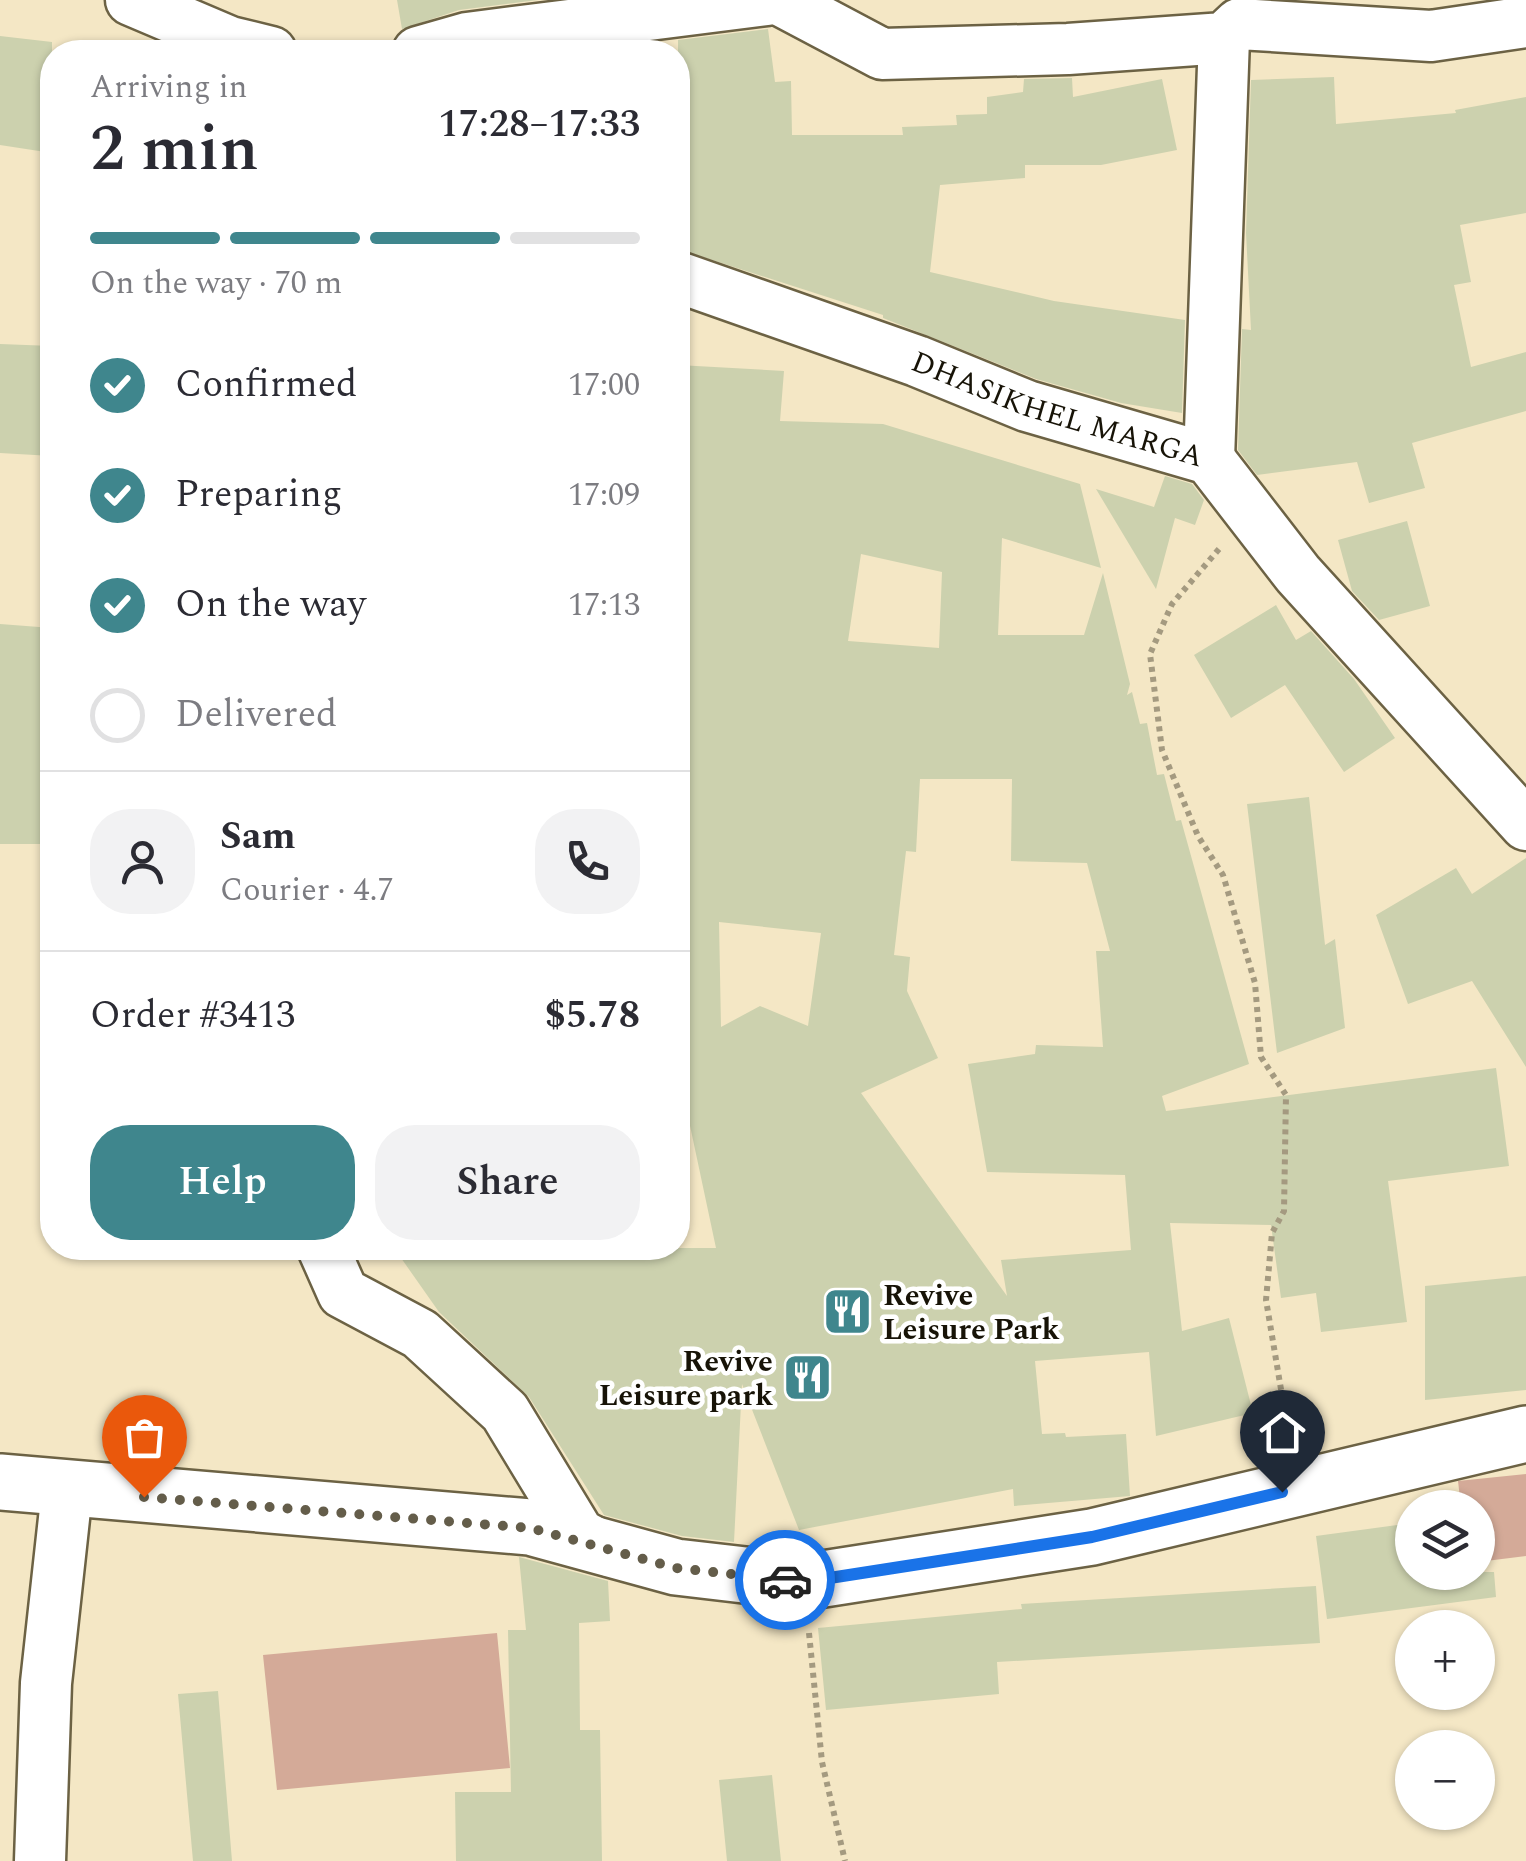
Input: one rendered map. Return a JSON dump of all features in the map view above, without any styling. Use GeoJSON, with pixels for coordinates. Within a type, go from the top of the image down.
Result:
{"type":"FeatureCollection","features":[{"type":"Feature","properties":{"kind":"street"},"geometry":{"type":"LineString","coordinates":[[131,0],[225,40]]}},
{"type":"Feature","properties":{"kind":"street"},"geometry":{"type":"LineString","coordinates":[[460,40],[767,0]]}},
{"type":"Feature","properties":{"kind":"street"},"geometry":{"type":"LineString","coordinates":[[780,0],[882,54],[1068,49],[1224,38],[1239,24],[1431,36],[1526,22]]}},
{"type":"Feature","properties":{"kind":"street"},"geometry":{"type":"LineString","coordinates":[[1210,460],[1224,38]]}},
{"type":"Feature","properties":{"kind":"street","name":"DHASIKHEL MARGA"},"geometry":{"type":"LineString","coordinates":[[690,281],[917,361],[1027,406],[1210,460],[1298,574],[1526,824]]}},
{"type":"Feature","properties":{"kind":"street"},"geometry":{"type":"LineString","coordinates":[[328,1260],[343,1293],[420,1334],[504,1412],[580,1534],[617,1554]]}},
{"type":"Feature","properties":{"kind":"street"},"geometry":{"type":"LineString","coordinates":[[0,1482],[67,1491],[530,1528],[676,1568],[804,1582],[1092,1537],[1526,1434]]}},
{"type":"Feature","properties":{"kind":"street"},"geometry":{"type":"LineString","coordinates":[[26,1848],[67,1491]]}},
{"type":"Feature","properties":{"kind":"path"},"geometry":{"type":"LineString","coordinates":[[1244,503],[1239,525],[1172,604],[1150,654],[1162,750],[1198,836],[1223,876],[1255,983],[1261,1057],[1286,1095],[1284,1211],[1272,1234],[1266,1300],[1288,1413],[1290,1451],[1282,1492]]}},
{"type":"Feature","properties":{"kind":"path"},"geometry":{"type":"LineString","coordinates":[[804,1582],[822,1762],[845,1861]]}},
{"type":"Feature","properties":{"kind":"shaded area"},"geometry":{"type":"Polygon","coordinates":[[[1526,1474],[1526,1556],[1495,1560],[1495,1490],[1459,1490],[1458,1481],[1526,1474]]]}},
{"type":"Feature","properties":{"kind":"shaded area"},"geometry":{"type":"Polygon","coordinates":[[[497,1633],[510,1768],[277,1790],[263,1655],[497,1633]]]}},
{"type":"Feature","properties":{"kind":"building"},"geometry":{"type":"Polygon","coordinates":[[[397,0],[538,0],[459,10],[402,29],[397,0]]]}},
{"type":"Feature","properties":{"kind":"building"},"geometry":{"type":"Polygon","coordinates":[[[768,29],[775,82],[791,81],[792,135],[903,135],[902,127],[957,125],[956,115],[987,114],[987,97],[1023,92],[1024,79],[1072,78],[1073,97],[1162,79],[1177,150],[1101,165],[1025,165],[1025,178],[940,185],[930,272],[1054,301],[1185,320],[1182,413],[1121,403],[1036,379],[883,315],[690,253],[690,40],[678,40],[768,29]]]}},
{"type":"Feature","properties":{"kind":"building"},"geometry":{"type":"Polygon","coordinates":[[[0,36],[40,41],[40,151],[0,145],[0,36]]]}},
{"type":"Feature","properties":{"kind":"building"},"geometry":{"type":"Polygon","coordinates":[[[1334,77],[1336,124],[1456,113],[1455,110],[1526,97],[1526,213],[1460,225],[1471,282],[1454,285],[1471,367],[1526,352],[1526,411],[1412,443],[1425,488],[1369,503],[1357,462],[1257,475],[1238,450],[1242,329],[1251,330],[1246,233],[1251,80],[1334,77]]]}},
{"type":"Feature","properties":{"kind":"building"},"geometry":{"type":"Polygon","coordinates":[[[0,344],[40,346],[40,455],[0,453],[0,344]]]}},
{"type":"Feature","properties":{"kind":"building"},"geometry":{"type":"Polygon","coordinates":[[[690,366],[784,371],[780,421],[883,424],[1080,484],[1101,568],[1002,538],[998,635],[1084,635],[1103,573],[1130,684],[1127,695],[1132,692],[1140,724],[1147,723],[1157,775],[1164,774],[1176,821],[1181,820],[1249,1064],[1162,1096],[1166,1111],[1496,1068],[1509,1166],[1388,1181],[1407,1322],[1321,1332],[1316,1293],[1281,1298],[1271,1225],[1170,1223],[1182,1331],[1229,1318],[1253,1413],[1156,1436],[1149,1352],[1035,1361],[1042,1434],[1126,1434],[1130,1496],[1014,1506],[1013,1489],[799,1530],[742,1384],[734,1542],[682,1536],[604,1515],[529,1397],[439,1312],[402,1260],[690,1260],[690,1248],[716,1248],[690,1126],[690,366]],[[861,554],[848,641],[939,648],[942,572],[861,554]],[[920,779],[916,852],[906,851],[894,955],[910,957],[907,991],[938,1058],[861,1093],[1007,1296],[1001,1260],[1131,1250],[1125,1175],[987,1172],[968,1064],[1035,1054],[1036,1045],[1103,1047],[1096,951],[1110,951],[1087,863],[1011,861],[1012,779],[920,779]],[[719,922],[721,1027],[760,1006],[808,1026],[821,933],[719,922]]]}},
{"type":"Feature","properties":{"kind":"building"},"geometry":{"type":"Polygon","coordinates":[[[1165,476],[1192,484],[1204,500],[1195,525],[1175,518],[1156,589],[1096,489],[1154,507],[1165,476]]]}},
{"type":"Feature","properties":{"kind":"building"},"geometry":{"type":"Polygon","coordinates":[[[1407,521],[1430,606],[1379,620],[1352,591],[1338,540],[1407,521]]]}},
{"type":"Feature","properties":{"kind":"building"},"geometry":{"type":"Polygon","coordinates":[[[1276,605],[1296,640],[1311,631],[1354,679],[1395,738],[1344,772],[1285,685],[1231,718],[1194,655],[1276,605]]]}},
{"type":"Feature","properties":{"kind":"building"},"geometry":{"type":"Polygon","coordinates":[[[0,624],[40,627],[40,844],[0,844],[0,624]]]}},
{"type":"Feature","properties":{"kind":"building"},"geometry":{"type":"Polygon","coordinates":[[[1309,797],[1325,945],[1335,939],[1345,1028],[1277,1053],[1247,804],[1309,797]]]}},
{"type":"Feature","properties":{"kind":"building"},"geometry":{"type":"Polygon","coordinates":[[[1526,858],[1526,1067],[1472,981],[1408,1004],[1376,915],[1456,868],[1472,894],[1526,858]]]}},
{"type":"Feature","properties":{"kind":"building"},"geometry":{"type":"Polygon","coordinates":[[[1526,1276],[1526,1390],[1425,1400],[1425,1286],[1526,1276]]]}},
{"type":"Feature","properties":{"kind":"building"},"geometry":{"type":"Polygon","coordinates":[[[1395,1525],[1395,1590],[1495,1590],[1495,1584],[1496,1597],[1327,1619],[1316,1536],[1395,1525]]]}},
{"type":"Feature","properties":{"kind":"building"},"geometry":{"type":"Polygon","coordinates":[[[519,1557],[608,1581],[610,1621],[579,1623],[580,1730],[600,1730],[602,1861],[456,1861],[455,1792],[511,1792],[508,1630],[526,1630],[519,1557]]]}},
{"type":"Feature","properties":{"kind":"building"},"geometry":{"type":"Polygon","coordinates":[[[1316,1586],[1320,1643],[997,1662],[999,1694],[826,1710],[818,1628],[1022,1609],[1021,1604],[1316,1586]]]}},
{"type":"Feature","properties":{"kind":"building"},"geometry":{"type":"Polygon","coordinates":[[[218,1691],[232,1861],[193,1861],[178,1694],[218,1691]]]}},
{"type":"Feature","properties":{"kind":"building"},"geometry":{"type":"Polygon","coordinates":[[[772,1775],[781,1861],[727,1861],[719,1780],[772,1775]]]}},
{"type":"Feature","properties":{"kind":"way so far"},"geometry":{"type":"LineString","coordinates":[[144,1497],[530,1528],[676,1568],[785,1580]]}},
{"type":"Feature","properties":{"kind":"place","name":"Revive Leisure Park"},"geometry":{"type":"Point","coordinates":[848,1312]}},
{"type":"Feature","properties":{"kind":"place","name":"Revive Leisure park"},"geometry":{"type":"Point","coordinates":[808,1378]}},
{"type":"Feature","properties":{"kind":"route"},"geometry":{"type":"LineString","coordinates":[[785,1580],[804,1582],[975,1558],[1092,1537],[1282,1492]]}}]}
